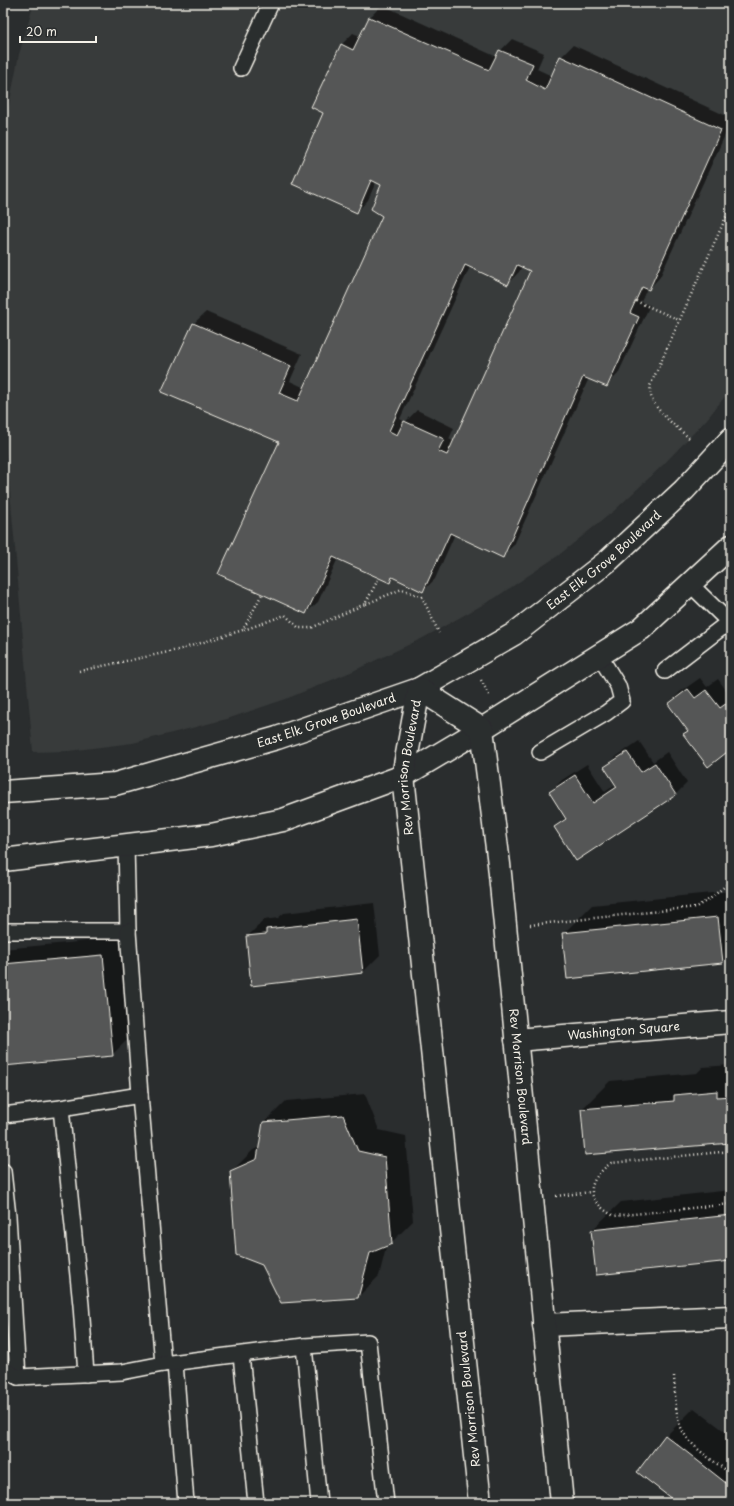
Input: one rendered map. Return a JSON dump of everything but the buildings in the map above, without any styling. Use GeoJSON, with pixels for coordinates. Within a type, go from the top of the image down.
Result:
{"type":"FeatureCollection","features":[{"type":"Feature","properties":{"kind":"street","name":"East Elk Grove Boulevard"},"geometry":{"type":"LineString","coordinates":[[3,792],[115,784],[277,738],[419,689],[514,634],[610,560],[684,490],[731,439]]}},
{"type":"Feature","properties":{"kind":"street"},"geometry":{"type":"LineString","coordinates":[[3,860],[211,835],[284,820],[403,776],[482,729],[640,629],[731,546]]}},
{"type":"Feature","properties":{"kind":"street","name":"Rev Morrison Boulevard"},"geometry":{"type":"LineString","coordinates":[[480,1503],[403,776],[419,689],[482,729],[499,864],[562,1503]]}},
{"type":"Feature","properties":{"kind":"street","name":"Washington Square"},"geometry":{"type":"LineString","coordinates":[[516,1040],[731,1022]]}},
{"type":"Feature","properties":{"kind":"street"},"geometry":{"type":"LineString","coordinates":[[544,1325],[731,1317]]}},
{"type":"Feature","properties":{"kind":"lane"},"geometry":{"type":"LineString","coordinates":[[241,68],[271,3]]}},
{"type":"Feature","properties":{"kind":"lane"},"geometry":{"type":"LineString","coordinates":[[665,671],[730,621],[690,584]]}},
{"type":"Feature","properties":{"kind":"lane"},"geometry":{"type":"LineString","coordinates":[[540,752],[622,702],[618,686],[599,655]]}},
{"type":"Feature","properties":{"kind":"lane"},"geometry":{"type":"LineString","coordinates":[[126,846],[128,931],[140,1095],[169,1364],[186,1503]]}},
{"type":"Feature","properties":{"kind":"lane"},"geometry":{"type":"LineString","coordinates":[[3,931],[128,931]]}},
{"type":"Feature","properties":{"kind":"lane"},"geometry":{"type":"LineString","coordinates":[[3,1115],[62,1108],[140,1095]]}},
{"type":"Feature","properties":{"kind":"lane"},"geometry":{"type":"LineString","coordinates":[[62,1108],[81,1305],[86,1374]]}},
{"type":"Feature","properties":{"kind":"lane"},"geometry":{"type":"LineString","coordinates":[[3,1171],[8,1216],[18,1377]]}},
{"type":"Feature","properties":{"kind":"lane"},"geometry":{"type":"LineString","coordinates":[[3,1369],[18,1377],[122,1372],[169,1364],[304,1346],[368,1342],[386,1503]]}},
{"type":"Feature","properties":{"kind":"lane"},"geometry":{"type":"LineString","coordinates":[[304,1346],[319,1503]]}},
{"type":"Feature","properties":{"kind":"lane"},"geometry":{"type":"LineString","coordinates":[[241,1355],[256,1503]]}},
{"type":"Feature","properties":{"kind":"path"},"geometry":{"type":"LineString","coordinates":[[689,438],[664,415],[651,396],[650,386],[731,206]]}},
{"type":"Feature","properties":{"kind":"path"},"geometry":{"type":"LineString","coordinates":[[636,301],[679,320]]}},
{"type":"Feature","properties":{"kind":"path"},"geometry":{"type":"LineString","coordinates":[[365,604],[379,578]]}},
{"type":"Feature","properties":{"kind":"path"},"geometry":{"type":"LineString","coordinates":[[79,671],[178,650],[285,615],[299,628],[311,628],[402,589],[422,597],[439,633]]}},
{"type":"Feature","properties":{"kind":"path"},"geometry":{"type":"LineString","coordinates":[[243,630],[262,594]]}},
{"type":"Feature","properties":{"kind":"path"},"geometry":{"type":"LineString","coordinates":[[470,659],[501,717]]}},
{"type":"Feature","properties":{"kind":"path"},"geometry":{"type":"LineString","coordinates":[[529,925],[696,908],[710,900],[731,881]]}},
{"type":"Feature","properties":{"kind":"path"},"geometry":{"type":"LineString","coordinates":[[731,1151],[611,1163],[601,1171],[594,1180],[591,1192],[595,1201],[603,1209],[614,1216],[731,1204]]}},
{"type":"Feature","properties":{"kind":"path"},"geometry":{"type":"LineString","coordinates":[[556,1196],[591,1192]]}},
{"type":"Feature","properties":{"kind":"path"},"geometry":{"type":"LineString","coordinates":[[674,1376],[676,1407],[679,1423],[685,1435],[691,1444],[730,1473],[731,1468]]}},
{"type":"Feature","properties":{"kind":"shaded area"},"geometry":{"type":"Polygon","coordinates":[[[34,3],[731,3],[731,389],[707,419],[664,464],[615,510],[559,555],[495,598],[423,638],[351,672],[286,699],[227,719],[133,743],[69,751],[33,752],[8,469],[3,431],[3,154],[8,111],[19,54],[34,3]]]}}]}
